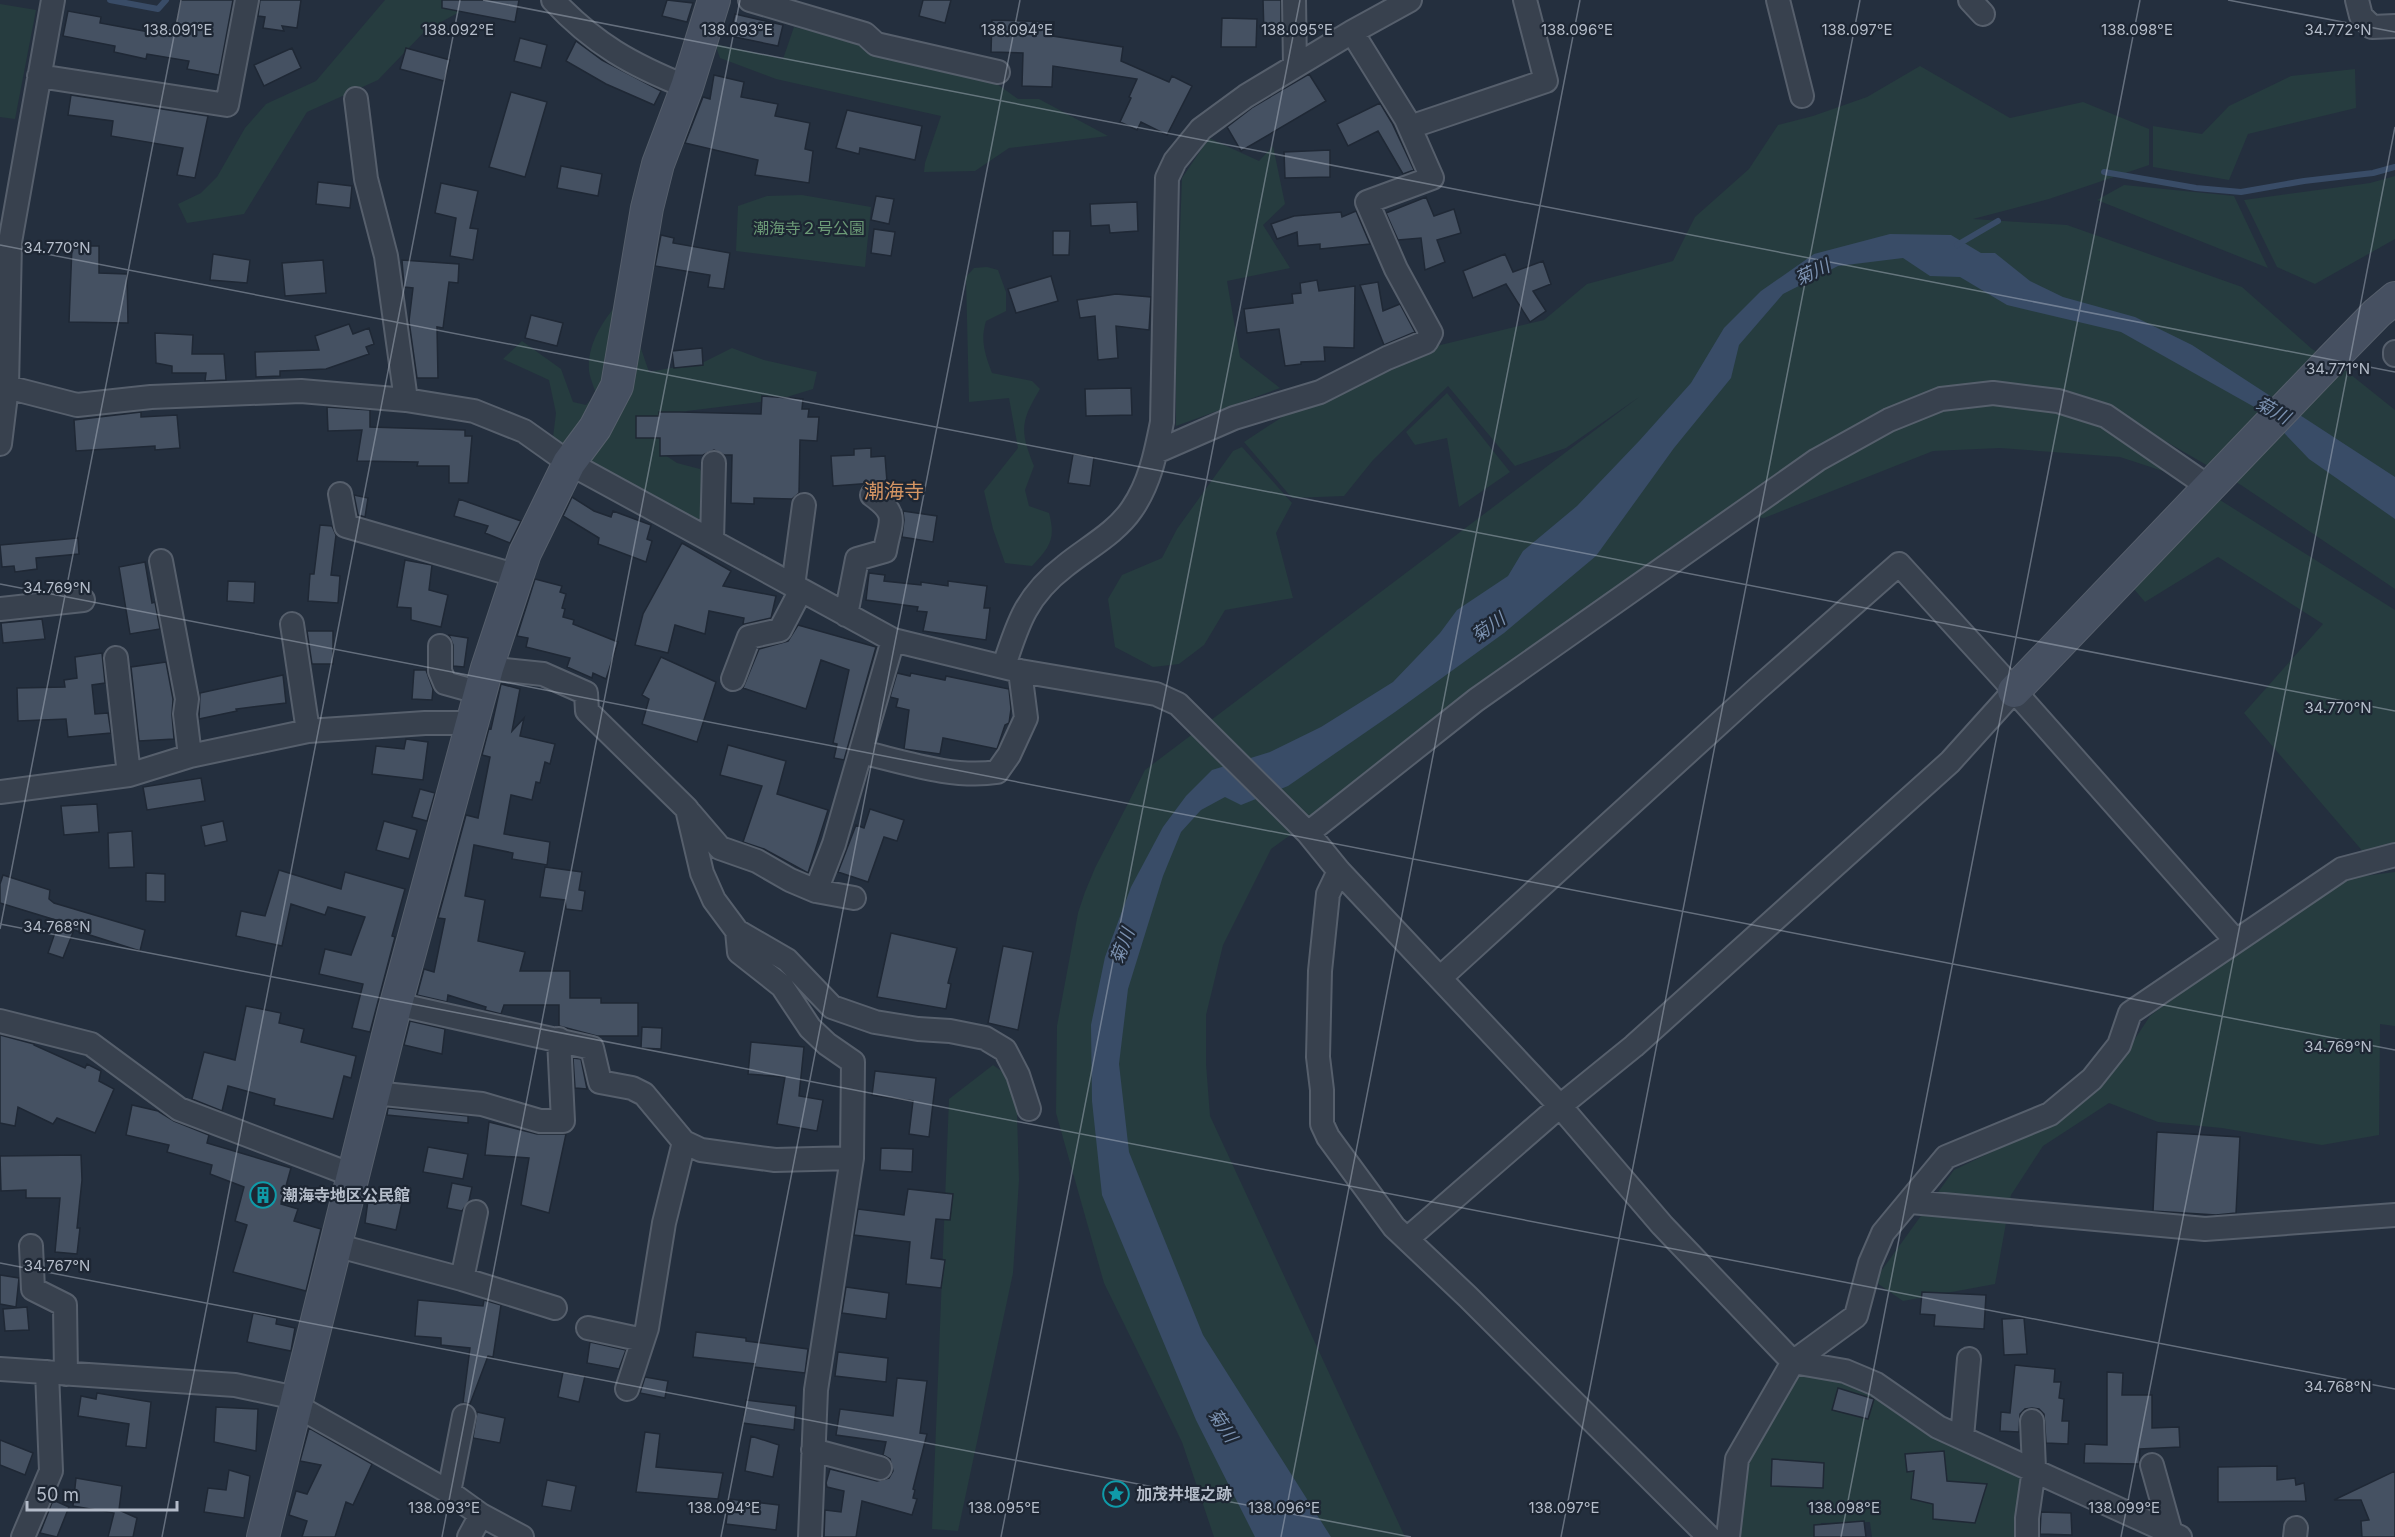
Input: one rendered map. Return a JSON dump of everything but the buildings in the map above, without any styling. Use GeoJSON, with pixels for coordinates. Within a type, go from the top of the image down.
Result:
{"type":"FeatureCollection","features":[{"type":"Feature","properties":{"kind":"street"},"geometry":{"type":"LineString","coordinates":[[0,444],[10,242],[53,0]]}},
{"type":"Feature","properties":{"kind":"street"},"geometry":{"type":"LineString","coordinates":[[39,76],[227,105],[247,0]]}},
{"type":"Feature","properties":{"kind":"street"},"geometry":{"type":"LineString","coordinates":[[553,0],[574,22],[617,55],[687,87]]}},
{"type":"Feature","properties":{"kind":"street"},"geometry":{"type":"LineString","coordinates":[[263,1537],[396,1004],[484,681],[525,553],[570,463],[595,428],[617,386],[647,208],[658,164],[687,87],[714,0]]}},
{"type":"Feature","properties":{"kind":"street"},"geometry":{"type":"LineString","coordinates":[[750,0],[865,33],[876,44],[998,72]]}},
{"type":"Feature","properties":{"kind":"street"},"geometry":{"type":"LineString","coordinates":[[1294,0],[1295,66]]}},
{"type":"Feature","properties":{"kind":"street"},"geometry":{"type":"LineString","coordinates":[[861,752],[933,768],[981,774],[997,772],[1009,754],[1026,718],[1012,669],[1018,622],[1040,588],[1063,567],[1108,534],[1132,510],[1147,480],[1156,452],[1162,422],[1167,178],[1175,161],[1201,129],[1246,96],[1410,0]]}},
{"type":"Feature","properties":{"kind":"street"},"geometry":{"type":"LineString","coordinates":[[1410,127],[1545,81],[1525,0]]}},
{"type":"Feature","properties":{"kind":"street"},"geometry":{"type":"LineString","coordinates":[[1778,0],[1802,96]]}},
{"type":"Feature","properties":{"kind":"street"},"geometry":{"type":"LineString","coordinates":[[2357,0],[2361,16],[2372,27],[2395,26]]}},
{"type":"Feature","properties":{"kind":"street"},"geometry":{"type":"LineString","coordinates":[[1156,452],[1234,418],[1320,392],[1387,358],[1426,342],[1431,333],[1396,269],[1367,202],[1432,178],[1410,127],[1352,32]]}},
{"type":"Feature","properties":{"kind":"street"},"geometry":{"type":"LineString","coordinates":[[356,99],[366,179],[386,256],[406,400]]}},
{"type":"Feature","properties":{"kind":"street"},"geometry":{"type":"LineString","coordinates":[[1407,1239],[1642,1038],[1950,762],[2014,691],[2212,483],[2377,313],[2395,298]]}},
{"type":"Feature","properties":{"kind":"street"},"geometry":{"type":"LineString","coordinates":[[3,386],[77,405],[151,397],[301,391],[406,400],[474,411],[524,431],[570,463],[893,640],[1012,669],[1156,694],[1178,704],[1304,829],[1339,871],[1560,1106],[1662,1225],[1793,1362],[1845,1371],[1876,1384],[1938,1426],[2176,1535]]}},
{"type":"Feature","properties":{"kind":"street"},"geometry":{"type":"LineString","coordinates":[[1304,829],[1476,700],[1817,460],[1889,420],[1941,399],[1993,393],[2058,401],[2106,416],[2212,483]]}},
{"type":"Feature","properties":{"kind":"street"},"geometry":{"type":"LineString","coordinates":[[712,541],[714,463]]}},
{"type":"Feature","properties":{"kind":"street"},"geometry":{"type":"LineString","coordinates":[[340,494],[346,526],[518,576]]}},
{"type":"Feature","properties":{"kind":"street"},"geometry":{"type":"LineString","coordinates":[[846,615],[857,559],[885,551],[891,514],[887,506],[872,495]]}},
{"type":"Feature","properties":{"kind":"street"},"geometry":{"type":"LineString","coordinates":[[734,679],[749,638],[780,630],[797,588],[804,505]]}},
{"type":"Feature","properties":{"kind":"street"},"geometry":{"type":"LineString","coordinates":[[161,561],[187,699],[185,714],[190,756]]}},
{"type":"Feature","properties":{"kind":"street"},"geometry":{"type":"LineString","coordinates":[[1440,978],[1747,698],[1899,564],[2236,941]]}},
{"type":"Feature","properties":{"kind":"street"},"geometry":{"type":"LineString","coordinates":[[0,609],[83,600]]}},
{"type":"Feature","properties":{"kind":"street"},"geometry":{"type":"LineString","coordinates":[[292,624],[308,731]]}},
{"type":"Feature","properties":{"kind":"street"},"geometry":{"type":"LineString","coordinates":[[816,891],[834,844],[893,640]]}},
{"type":"Feature","properties":{"kind":"street"},"geometry":{"type":"LineString","coordinates":[[440,646],[440,671],[446,683],[543,674],[586,693],[587,711],[687,810],[720,848],[757,861],[790,880],[816,891],[854,898]]}},
{"type":"Feature","properties":{"kind":"street"},"geometry":{"type":"LineString","coordinates":[[116,658],[129,775]]}},
{"type":"Feature","properties":{"kind":"street"},"geometry":{"type":"LineString","coordinates":[[0,792],[129,775],[190,756],[308,731],[425,723],[474,723]]}},
{"type":"Feature","properties":{"kind":"street"},"geometry":{"type":"LineString","coordinates":[[687,810],[702,873],[714,900],[737,931],[787,960],[832,1007],[875,1022],[918,1029],[950,1031],[985,1038],[1005,1050],[1018,1076],[1029,1109]]}},
{"type":"Feature","properties":{"kind":"street"},"geometry":{"type":"LineString","coordinates":[[1728,1537],[1737,1459],[1793,1362],[1856,1316],[1870,1263],[1883,1233],[1946,1157],[2050,1114],[2092,1079],[2119,1045],[2130,1013],[2342,869],[2395,855]]}},
{"type":"Feature","properties":{"kind":"street"},"geometry":{"type":"LineString","coordinates":[[1339,871],[1328,894],[1320,971],[1318,1057],[1322,1090],[1322,1124],[1328,1137],[1394,1227],[1468,1297],[1709,1537]]}},
{"type":"Feature","properties":{"kind":"street"},"geometry":{"type":"LineString","coordinates":[[737,931],[739,952],[782,986],[810,1028],[827,1044],[853,1062],[852,1158],[816,1390],[810,1537]]}},
{"type":"Feature","properties":{"kind":"street"},"geometry":{"type":"LineString","coordinates":[[396,1004],[592,1047],[600,1082],[632,1088],[644,1094],[684,1142],[701,1150],[775,1160],[852,1158]]}},
{"type":"Feature","properties":{"kind":"street"},"geometry":{"type":"LineString","coordinates":[[0,1021],[91,1044],[178,1109],[352,1175]]}},
{"type":"Feature","properties":{"kind":"street"},"geometry":{"type":"LineString","coordinates":[[374,1093],[482,1104],[540,1121],[563,1121],[559,1039]]}},
{"type":"Feature","properties":{"kind":"street"},"geometry":{"type":"LineString","coordinates":[[627,1389],[643,1340],[664,1223],[684,1142]]}},
{"type":"Feature","properties":{"kind":"street"},"geometry":{"type":"LineString","coordinates":[[1911,1202],[2205,1229],[2395,1215]]}},
{"type":"Feature","properties":{"kind":"street"},"geometry":{"type":"LineString","coordinates":[[462,1279],[476,1212]]}},
{"type":"Feature","properties":{"kind":"street"},"geometry":{"type":"LineString","coordinates":[[335,1245],[462,1279],[555,1308]]}},
{"type":"Feature","properties":{"kind":"street"},"geometry":{"type":"LineString","coordinates":[[23,1537],[51,1471],[56,1373],[65,1305],[33,1289],[31,1246]]}},
{"type":"Feature","properties":{"kind":"street"},"geometry":{"type":"LineString","coordinates":[[588,1328],[643,1340]]}},
{"type":"Feature","properties":{"kind":"street"},"geometry":{"type":"LineString","coordinates":[[1962,1437],[1969,1359]]}},
{"type":"Feature","properties":{"kind":"street"},"geometry":{"type":"LineString","coordinates":[[0,1369],[235,1384],[296,1401],[522,1537]]}},
{"type":"Feature","properties":{"kind":"street"},"geometry":{"type":"LineString","coordinates":[[449,1492],[464,1416]]}},
{"type":"Feature","properties":{"kind":"street"},"geometry":{"type":"LineString","coordinates":[[2027,1537],[2027,1518],[2034,1469],[2032,1421]]}},
{"type":"Feature","properties":{"kind":"street"},"geometry":{"type":"LineString","coordinates":[[813,1450],[880,1468]]}},
{"type":"Feature","properties":{"kind":"street"},"geometry":{"type":"LineString","coordinates":[[2152,1465],[2176,1535]]}},
{"type":"Feature","properties":{"kind":"street"},"geometry":{"type":"LineString","coordinates":[[469,1537],[482,1515]]}},
{"type":"Feature","properties":{"kind":"green space"},"geometry":{"type":"Polygon","coordinates":[[[385,0],[467,0],[461,11],[425,31],[378,80],[307,112],[244,214],[187,223],[178,204],[201,193],[217,177],[245,128],[266,104],[316,81],[385,0]]]}},
{"type":"Feature","properties":{"kind":"green space"},"geometry":{"type":"Polygon","coordinates":[[[0,4],[36,10],[15,119],[0,117],[0,4]]]}},
{"type":"Feature","properties":{"kind":"green space"},"geometry":{"type":"Polygon","coordinates":[[[794,27],[856,41],[872,54],[997,84],[1018,99],[1039,99],[1108,136],[1009,148],[975,171],[924,172],[941,116],[776,79],[720,58],[715,44],[783,59],[794,27]]]}},
{"type":"Feature","properties":{"kind":"green space"},"geometry":{"type":"Polygon","coordinates":[[[1920,66],[2010,118],[2083,102],[2149,129],[2149,165],[2049,199],[1973,219],[2067,225],[2242,287],[2312,349],[2340,366],[2395,410],[2395,589],[2241,485],[2134,423],[2181,477],[2120,457],[2000,448],[1933,451],[1764,518],[1755,517],[1493,688],[1271,849],[1223,945],[1206,1015],[1206,1064],[1210,1116],[1405,1537],[1214,1537],[1182,1442],[1104,1283],[1056,1113],[1057,1026],[1078,913],[1085,892],[1145,770],[1639,397],[1566,448],[1515,466],[1448,386],[1373,460],[1344,496],[1292,498],[1244,442],[1320,392],[1387,358],[1544,320],[1587,284],[1673,261],[1695,217],[1749,169],[1778,125],[1813,116],[1867,97],[1920,66]]]}},
{"type":"Feature","properties":{"kind":"green space"},"geometry":{"type":"Polygon","coordinates":[[[2355,69],[2356,108],[2248,134],[2229,180],[2153,167],[2153,126],[2202,134],[2229,106],[2291,76],[2355,69]]]}},
{"type":"Feature","properties":{"kind":"green space"},"geometry":{"type":"Polygon","coordinates":[[[1209,138],[1259,161],[1273,146],[1285,204],[1263,225],[1290,268],[1227,281],[1240,357],[1280,388],[1176,426],[1176,338],[1182,178],[1209,138]]]}},
{"type":"Feature","properties":{"kind":"green space"},"geometry":{"type":"Polygon","coordinates":[[[2395,176],[2395,239],[2315,284],[2277,267],[2244,200],[2370,183],[2395,176]]]}},
{"type":"Feature","properties":{"kind":"green space"},"geometry":{"type":"Polygon","coordinates":[[[2124,185],[2234,196],[2268,268],[2097,200],[2124,185]]]}},
{"type":"Feature","properties":{"kind":"green space","name":"潮海寺２号公園"},"geometry":{"type":"Polygon","coordinates":[[[802,195],[871,207],[865,267],[736,251],[738,206],[767,196],[802,195]]]}},
{"type":"Feature","properties":{"kind":"green space"},"geometry":{"type":"Polygon","coordinates":[[[987,267],[998,270],[1006,292],[1006,311],[986,321],[984,328],[984,347],[992,373],[1032,381],[1040,389],[1029,410],[1024,427],[1026,444],[1034,466],[1025,490],[1029,506],[1049,513],[1052,530],[1047,548],[1032,566],[1005,563],[993,529],[984,491],[1018,448],[1009,398],[969,402],[966,277],[974,268],[987,267]]]}},
{"type":"Feature","properties":{"kind":"green space"},"geometry":{"type":"Polygon","coordinates":[[[618,303],[634,328],[649,372],[704,362],[732,348],[764,360],[817,372],[813,389],[777,400],[687,411],[670,422],[665,455],[677,463],[700,469],[709,486],[701,522],[673,514],[552,445],[556,413],[549,380],[503,359],[522,341],[561,369],[573,402],[586,405],[596,394],[589,371],[590,352],[601,326],[618,303]]]}},
{"type":"Feature","properties":{"kind":"green space"},"geometry":{"type":"Polygon","coordinates":[[[1447,393],[1510,472],[1459,507],[1447,438],[1415,445],[1406,432],[1447,393]]]}},
{"type":"Feature","properties":{"kind":"green space"},"geometry":{"type":"Polygon","coordinates":[[[1242,447],[1292,503],[1276,533],[1293,598],[1225,610],[1204,645],[1179,664],[1153,667],[1115,647],[1108,599],[1122,575],[1162,558],[1177,529],[1233,451],[1242,447]]]}},
{"type":"Feature","properties":{"kind":"green space"},"geometry":{"type":"Polygon","coordinates":[[[2220,500],[2395,610],[2395,849],[2365,854],[2244,713],[2323,624],[2218,557],[2145,602],[2128,582],[2220,500]]]}},
{"type":"Feature","properties":{"kind":"green space"},"geometry":{"type":"Polygon","coordinates":[[[2395,872],[2395,1026],[2380,1024],[2379,1135],[2322,1145],[2222,1128],[2158,1122],[2109,1103],[2043,1146],[2011,1195],[1995,1284],[1903,1301],[1874,1281],[1954,1170],[2056,1121],[2117,1066],[2150,1016],[2276,918],[2335,880],[2395,872]]]}},
{"type":"Feature","properties":{"kind":"green space"},"geometry":{"type":"Polygon","coordinates":[[[993,1065],[1016,1081],[1019,1180],[1013,1273],[958,1531],[932,1529],[949,1099],[993,1065]]]}},
{"type":"Feature","properties":{"kind":"green space"},"geometry":{"type":"Polygon","coordinates":[[[1799,1375],[1852,1382],[2023,1473],[2014,1537],[1872,1537],[1870,1522],[1821,1523],[1822,1537],[1732,1537],[1743,1465],[1799,1375]]]}},
{"type":"Feature","properties":{"kind":"water","name":"菊川"},"geometry":{"type":"Polygon","coordinates":[[[1890,234],[1951,235],[1981,253],[1995,253],[2030,281],[2063,297],[2135,317],[2192,345],[2395,477],[2395,519],[2309,459],[2265,413],[2121,332],[2007,305],[1960,277],[1930,276],[1903,258],[1838,266],[1783,294],[1739,345],[1731,378],[1674,448],[1596,556],[1504,633],[1288,786],[1241,805],[1225,797],[1201,810],[1181,832],[1163,876],[1128,989],[1119,1064],[1129,1152],[1203,1335],[1331,1537],[1255,1537],[1196,1420],[1102,1195],[1092,1101],[1091,1025],[1105,957],[1131,887],[1163,827],[1186,796],[1212,770],[1270,752],[1321,727],[1393,682],[1440,633],[1457,610],[1508,576],[1523,551],[1577,506],[1691,383],[1724,328],[1761,291],[1814,254],[1890,234]]]}},
{"type":"Feature","properties":{"kind":"waterway"},"geometry":{"type":"LineString","coordinates":[[110,0],[158,9],[166,0]]}},
{"type":"Feature","properties":{"kind":"waterway"},"geometry":{"type":"LineString","coordinates":[[2104,172],[2196,188],[2241,192],[2304,181],[2373,173],[2395,167]]}},
{"type":"Feature","properties":{"kind":"waterway"},"geometry":{"type":"LineString","coordinates":[[1957,245],[1998,221]]}},
{"type":"Feature","properties":{"kind":"place","name":"潮海寺地区公民館"},"geometry":{"type":"Point","coordinates":[263,1195]}},
{"type":"Feature","properties":{"kind":"place","name":"加茂井堰之跡"},"geometry":{"type":"Point","coordinates":[1116,1494]}},
{"type":"Feature","properties":{"kind":"district","name":"潮海寺"},"geometry":{"type":"Point","coordinates":[894,491]}}]}
